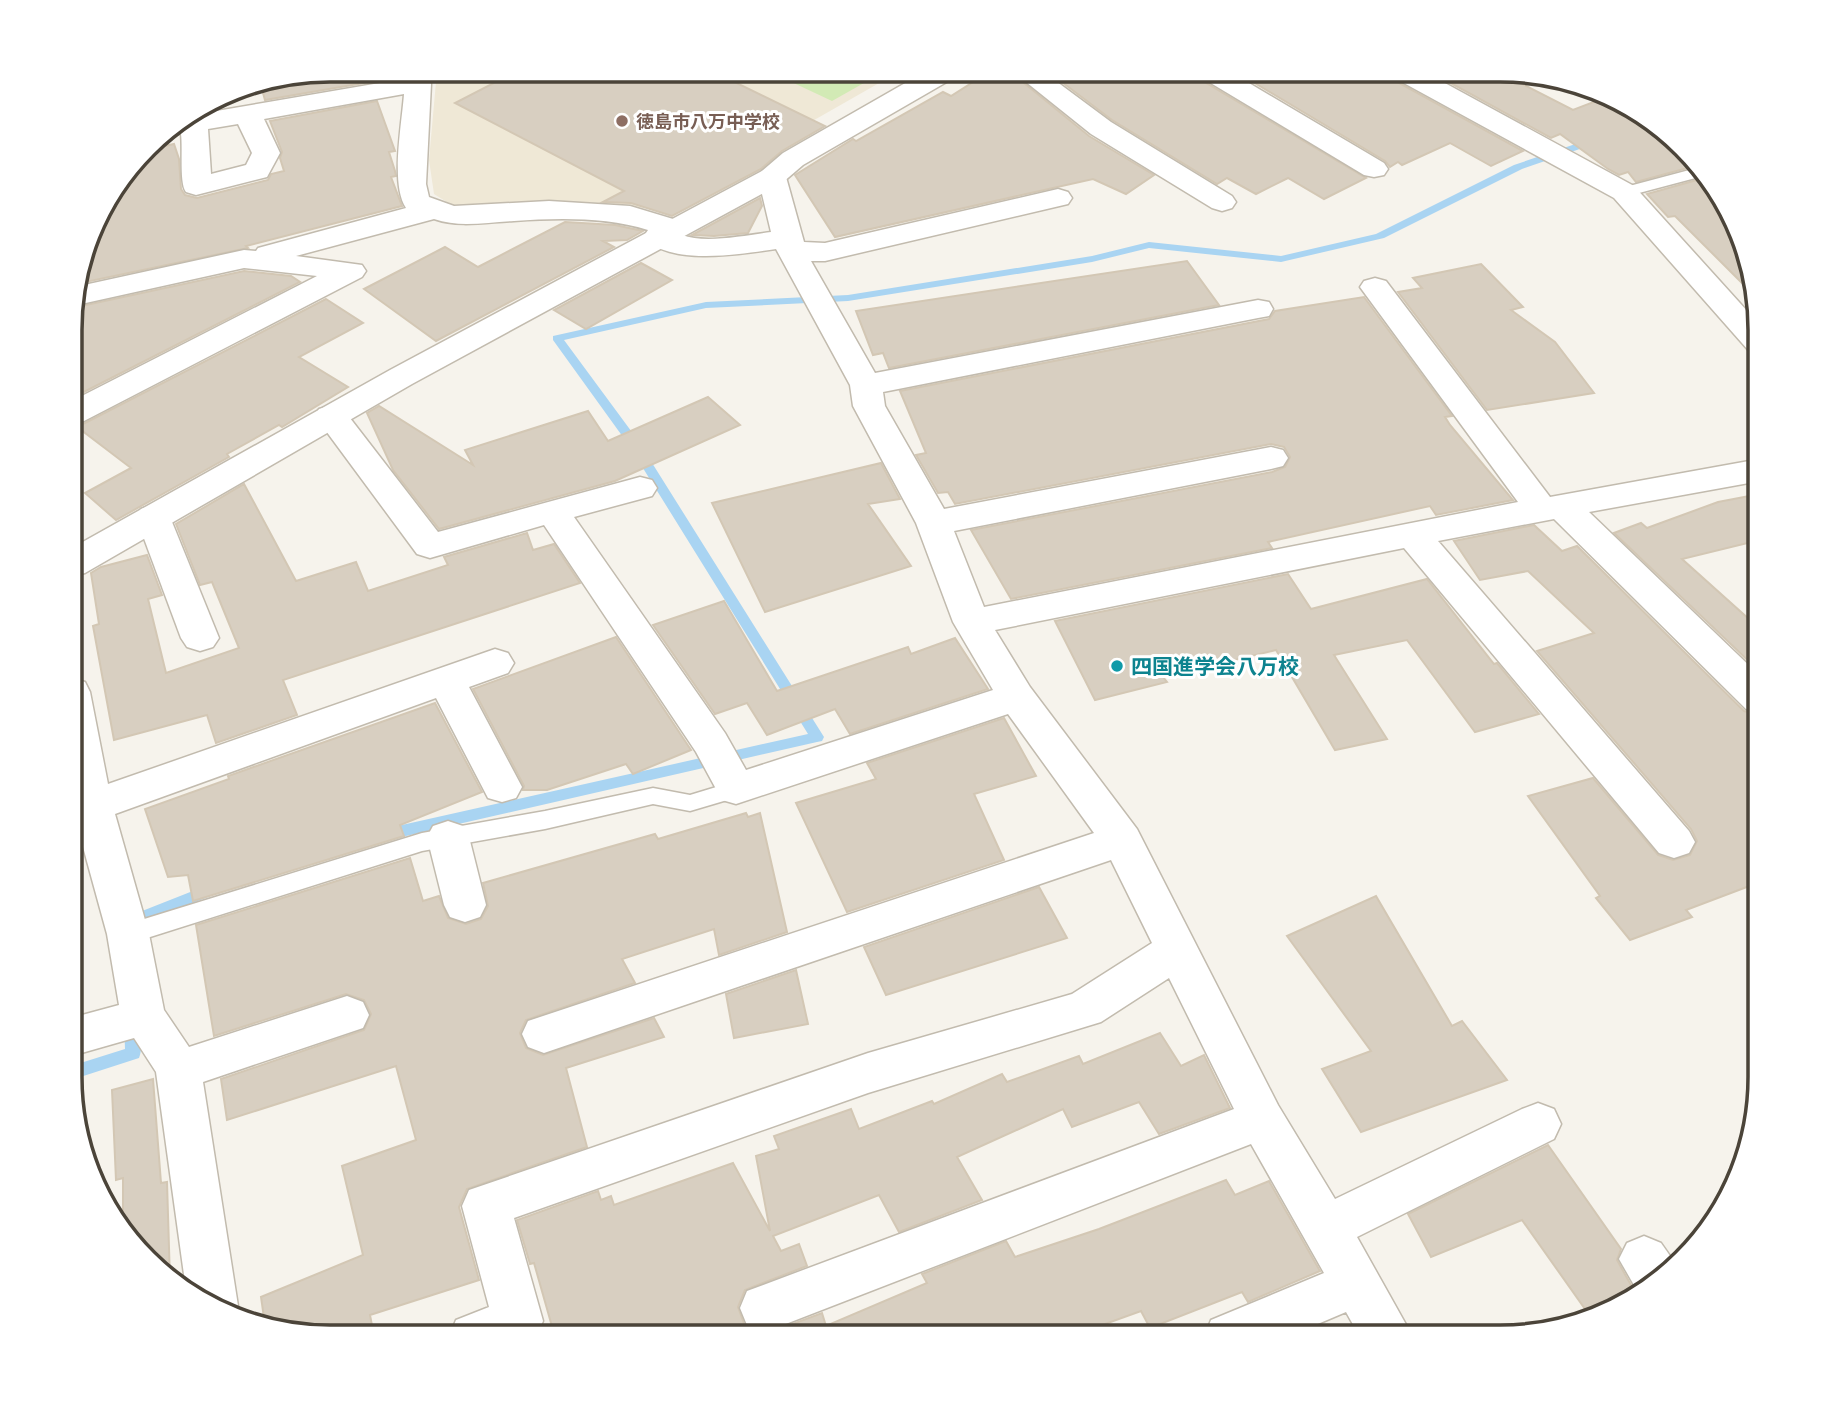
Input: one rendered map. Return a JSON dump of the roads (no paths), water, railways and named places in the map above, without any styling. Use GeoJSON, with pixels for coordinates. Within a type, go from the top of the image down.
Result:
{"type":"FeatureCollection","features":[{"type":"Feature","properties":{"kind":"street"},"geometry":{"type":"LineString","coordinates":[[195,123],[392,82]]}},
{"type":"Feature","properties":{"kind":"street"},"geometry":{"type":"LineString","coordinates":[[416,82],[412,184],[415,202],[451,215],[549,210],[630,215],[666,232],[687,247],[789,244],[825,252],[1058,198]]}},
{"type":"Feature","properties":{"kind":"street"},"geometry":{"type":"LineString","coordinates":[[82,558],[331,416],[666,232],[772,177],[793,159],[926,83]]}},
{"type":"Feature","properties":{"kind":"street"},"geometry":{"type":"LineString","coordinates":[[1041,83],[1101,128],[1222,202]]}},
{"type":"Feature","properties":{"kind":"street"},"geometry":{"type":"LineString","coordinates":[[1229,83],[1374,169]]}},
{"type":"Feature","properties":{"kind":"street"},"geometry":{"type":"LineString","coordinates":[[1422,83],[1624,192],[1748,331]]}},
{"type":"Feature","properties":{"kind":"street"},"geometry":{"type":"LineString","coordinates":[[185,130],[198,161],[197,186],[257,171],[266,153],[247,113]]}},
{"type":"Feature","properties":{"kind":"street"},"geometry":{"type":"LineString","coordinates":[[772,177],[789,244],[866,385],[869,406],[934,523],[971,622],[1016,697],[1122,840],[1262,1119],[1381,1325]]}},
{"type":"Feature","properties":{"kind":"street"},"geometry":{"type":"LineString","coordinates":[[85,294],[248,259],[436,209]]}},
{"type":"Feature","properties":{"kind":"street"},"geometry":{"type":"LineString","coordinates":[[82,409],[351,271],[436,209]]}},
{"type":"Feature","properties":{"kind":"street"},"geometry":{"type":"LineString","coordinates":[[248,259],[351,271]]}},
{"type":"Feature","properties":{"kind":"street"},"geometry":{"type":"LineString","coordinates":[[1375,287],[1552,508],[1748,688]]}},
{"type":"Feature","properties":{"kind":"street"},"geometry":{"type":"LineString","coordinates":[[866,385],[1258,309]]}},
{"type":"Feature","properties":{"kind":"street"},"geometry":{"type":"LineString","coordinates":[[331,416],[430,547],[552,510],[640,488]]}},
{"type":"Feature","properties":{"kind":"street"},"geometry":{"type":"LineString","coordinates":[[934,523],[1271,458]]}},
{"type":"Feature","properties":{"kind":"street"},"geometry":{"type":"LineString","coordinates":[[971,622],[1748,472]]}},
{"type":"Feature","properties":{"kind":"street"},"geometry":{"type":"LineString","coordinates":[[552,510],[711,743],[736,789],[1016,697]]}},
{"type":"Feature","properties":{"kind":"street"},"geometry":{"type":"LineString","coordinates":[[153,517],[200,638]]}},
{"type":"Feature","properties":{"kind":"street"},"geometry":{"type":"LineString","coordinates":[[1413,535],[1674,842]]}},
{"type":"Feature","properties":{"kind":"street"},"geometry":{"type":"LineString","coordinates":[[87,822],[495,663]]}},
{"type":"Feature","properties":{"kind":"street"},"geometry":{"type":"LineString","coordinates":[[446,680],[502,787]]}},
{"type":"Feature","properties":{"kind":"street"},"geometry":{"type":"LineString","coordinates":[[83,786],[87,822],[128,934],[143,1017],[161,1039],[178,1070],[211,1294]]}},
{"type":"Feature","properties":{"kind":"street"},"geometry":{"type":"LineString","coordinates":[[448,837],[465,905]]}},
{"type":"Feature","properties":{"kind":"street"},"geometry":{"type":"LineString","coordinates":[[544,1034],[1122,840]]}},
{"type":"Feature","properties":{"kind":"street"},"geometry":{"type":"LineString","coordinates":[[509,1324],[518,1321],[486,1206],[868,1073],[1085,1009],[1151,968],[1176,949]]}},
{"type":"Feature","properties":{"kind":"street"},"geometry":{"type":"LineString","coordinates":[[178,1070],[346,1014]]}},
{"type":"Feature","properties":{"kind":"street"},"geometry":{"type":"LineString","coordinates":[[83,1034],[143,1017]]}},
{"type":"Feature","properties":{"kind":"street"},"geometry":{"type":"LineString","coordinates":[[765,1308],[1262,1119]]}},
{"type":"Feature","properties":{"kind":"street"},"geometry":{"type":"LineString","coordinates":[[1325,1228],[1538,1124]]}},
{"type":"Feature","properties":{"kind":"street"},"geometry":{"type":"LineString","coordinates":[[1258,1325],[1357,1283]]}},
{"type":"Feature","properties":{"kind":"lane"},"geometry":{"type":"LineString","coordinates":[[1624,192],[1692,174]]}},
{"type":"Feature","properties":{"kind":"lane"},"geometry":{"type":"LineString","coordinates":[[128,934],[422,842],[545,820],[653,796],[690,803],[736,789]]}},
{"type":"Feature","properties":{"kind":"waterway"},"geometry":{"type":"LineString","coordinates":[[384,835],[817,737],[633,442],[557,338],[706,305],[848,298],[1092,259],[1149,245],[1281,259],[1380,236],[1518,167],[1596,140]]}},
{"type":"Feature","properties":{"kind":"waterway"},"geometry":{"type":"LineString","coordinates":[[131,929],[137,919],[208,891]]}},
{"type":"Feature","properties":{"kind":"waterway"},"geometry":{"type":"LineString","coordinates":[[83,1069],[133,1053],[132,1022]]}},
{"type":"Feature","properties":{"kind":"place","name":"徳島市八万中学校"},"geometry":{"type":"Point","coordinates":[622,121]}},
{"type":"Feature","properties":{"kind":"place","name":"四国進学会八万校"},"geometry":{"type":"Point","coordinates":[1117,666]}}]}
